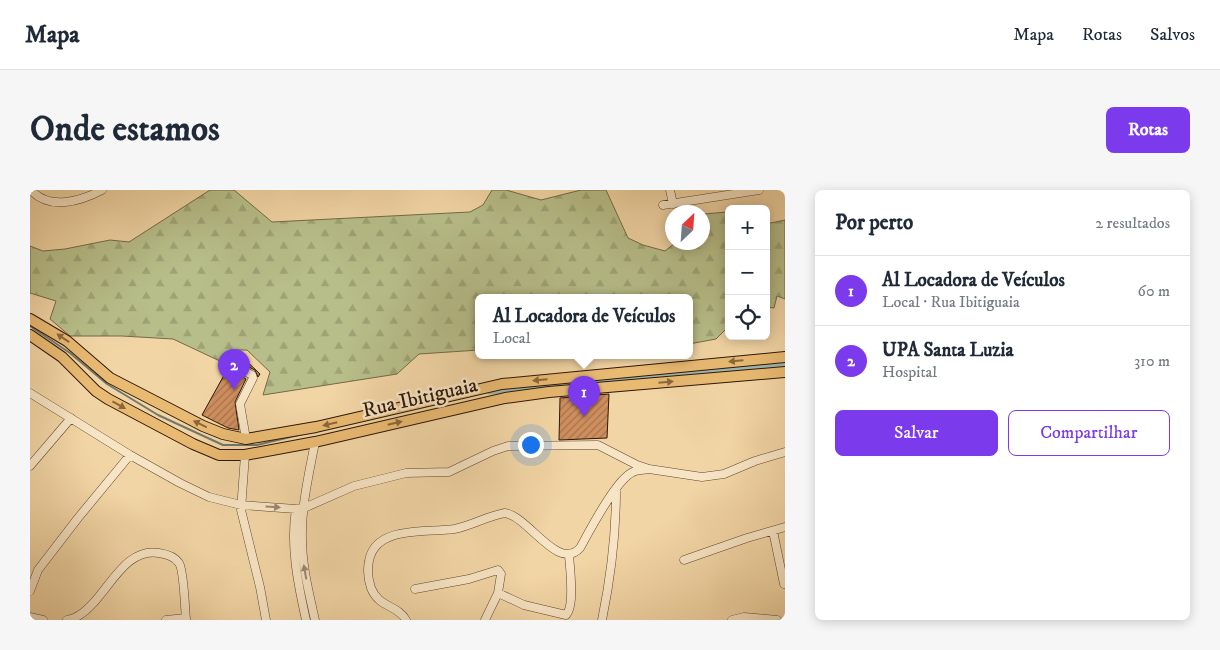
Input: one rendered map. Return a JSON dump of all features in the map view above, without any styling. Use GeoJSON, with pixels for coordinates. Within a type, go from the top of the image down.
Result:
{"type":"FeatureCollection","features":[{"type":"Feature","properties":{"kind":"main road"},"geometry":{"type":"LineString","coordinates":[[30,319],[67,341],[110,378],[204,426],[245,443]]}},
{"type":"Feature","properties":{"kind":"main road"},"geometry":{"type":"LineString","coordinates":[[30,335],[62,357],[108,399],[193,444],[219,455],[245,443]]}},
{"type":"Feature","properties":{"kind":"main road","name":"Rua Ibitiguaia"},"geometry":{"type":"LineString","coordinates":[[245,443],[315,442],[558,385],[785,357]]}},
{"type":"Feature","properties":{"kind":"main road","name":"Rua Ibitiguaia"},"geometry":{"type":"LineString","coordinates":[[245,443],[502,384],[558,385],[785,372]]}},
{"type":"Feature","properties":{"kind":"street"},"geometry":{"type":"LineString","coordinates":[[30,190],[45,198],[59,202],[83,200],[102,190]]}},
{"type":"Feature","properties":{"kind":"street"},"geometry":{"type":"LineString","coordinates":[[670,190],[673,204]]}},
{"type":"Feature","properties":{"kind":"street"},"geometry":{"type":"LineString","coordinates":[[663,205],[759,190]]}},
{"type":"Feature","properties":{"kind":"street"},"geometry":{"type":"LineString","coordinates":[[232,365],[252,375],[253,378],[240,404],[245,443],[241,505],[266,620]]}},
{"type":"Feature","properties":{"kind":"street"},"geometry":{"type":"LineString","coordinates":[[30,393],[130,455],[180,483],[209,496],[241,505],[300,508],[354,486],[406,473],[449,472],[508,446],[598,445],[649,469],[702,476],[724,474],[754,461],[785,452]]}},
{"type":"Feature","properties":{"kind":"street"},"geometry":{"type":"LineString","coordinates":[[30,466],[70,418]]}},
{"type":"Feature","properties":{"kind":"street"},"geometry":{"type":"LineString","coordinates":[[238,419],[245,443]]}},
{"type":"Feature","properties":{"kind":"street"},"geometry":{"type":"LineString","coordinates":[[306,620],[294,555],[293,532],[315,442]]}},
{"type":"Feature","properties":{"kind":"street"},"geometry":{"type":"LineString","coordinates":[[30,591],[38,570],[130,455]]}},
{"type":"Feature","properties":{"kind":"street"},"geometry":{"type":"LineString","coordinates":[[406,620],[401,613],[376,598],[370,586],[367,570],[370,553],[375,546],[395,535],[454,529],[505,513],[521,520],[560,554],[569,555],[580,548],[602,510],[623,480],[632,472],[649,469]]}},
{"type":"Feature","properties":{"kind":"street"},"geometry":{"type":"LineString","coordinates":[[602,620],[611,576],[616,528],[616,490]]}},
{"type":"Feature","properties":{"kind":"street"},"geometry":{"type":"LineString","coordinates":[[300,508],[304,566],[314,620]]}},
{"type":"Feature","properties":{"kind":"street"},"geometry":{"type":"LineString","coordinates":[[684,560],[747,538],[785,528]]}},
{"type":"Feature","properties":{"kind":"street"},"geometry":{"type":"LineString","coordinates":[[773,531],[784,584]]}},
{"type":"Feature","properties":{"kind":"street"},"geometry":{"type":"LineString","coordinates":[[67,620],[79,615],[91,605],[128,562],[140,554],[154,552],[166,554],[176,560],[181,567],[186,619],[166,620]]}},
{"type":"Feature","properties":{"kind":"street"},"geometry":{"type":"LineString","coordinates":[[498,593],[524,606],[566,616],[570,610],[569,555]]}},
{"type":"Feature","properties":{"kind":"street"},"geometry":{"type":"LineString","coordinates":[[415,589],[469,579],[498,570],[501,574],[498,593],[485,620]]}},
{"type":"Feature","properties":{"kind":"street"},"geometry":{"type":"LineString","coordinates":[[30,617],[42,620]]}},
{"type":"Feature","properties":{"kind":"street"},"geometry":{"type":"LineString","coordinates":[[732,620],[744,618],[777,620]]}},
{"type":"Feature","properties":{"kind":"green space"},"geometry":{"type":"Polygon","coordinates":[[[210,190],[234,190],[272,222],[470,212],[483,205],[492,190],[506,190],[541,200],[581,190],[606,190],[628,238],[643,245],[665,251],[710,250],[710,213],[725,212],[725,330],[716,339],[693,343],[693,294],[475,294],[475,350],[419,354],[397,374],[263,395],[270,372],[247,350],[237,350],[222,362],[173,339],[122,336],[70,336],[50,319],[56,301],[30,293],[30,246],[43,251],[65,249],[110,240],[129,242],[210,190]]]}},
{"type":"Feature","properties":{"kind":"green space"},"geometry":{"type":"Polygon","coordinates":[[[785,220],[785,299],[777,296],[774,308],[770,308],[770,223],[785,220]]]}},
{"type":"Feature","properties":{"kind":"building"},"geometry":{"type":"Polygon","coordinates":[[[237,352],[260,374],[258,377],[255,370],[232,359],[237,352]]]}},
{"type":"Feature","properties":{"kind":"building"},"geometry":{"type":"Polygon","coordinates":[[[228,368],[246,379],[235,402],[239,430],[228,428],[202,415],[228,368]]]}},
{"type":"Feature","properties":{"kind":"building"},"geometry":{"type":"Polygon","coordinates":[[[609,394],[607,438],[559,440],[560,398],[609,394]]]}},
{"type":"Feature","properties":{"kind":"waterway"},"geometry":{"type":"LineString","coordinates":[[30,326],[70,353],[107,384],[158,415],[223,445],[257,445],[307,433]]}},
{"type":"Feature","properties":{"kind":"waterway"},"geometry":{"type":"LineString","coordinates":[[490,391],[785,365]]}},
{"type":"Feature","properties":{"kind":"waterway"},"geometry":{"type":"LineString","coordinates":[[298,519],[298,539]]}},
{"type":"Feature","properties":{"kind":"waterway"},"geometry":{"type":"LineString","coordinates":[[299,559],[301,571]]}},
{"type":"Feature","properties":{"kind":"place","name":"UPA Santa Luzia"},"geometry":{"type":"Point","coordinates":[234,390]}},
{"type":"Feature","properties":{"kind":"place","name":"Al Locadora de Veículos"},"geometry":{"type":"Point","coordinates":[584,417]}}]}
